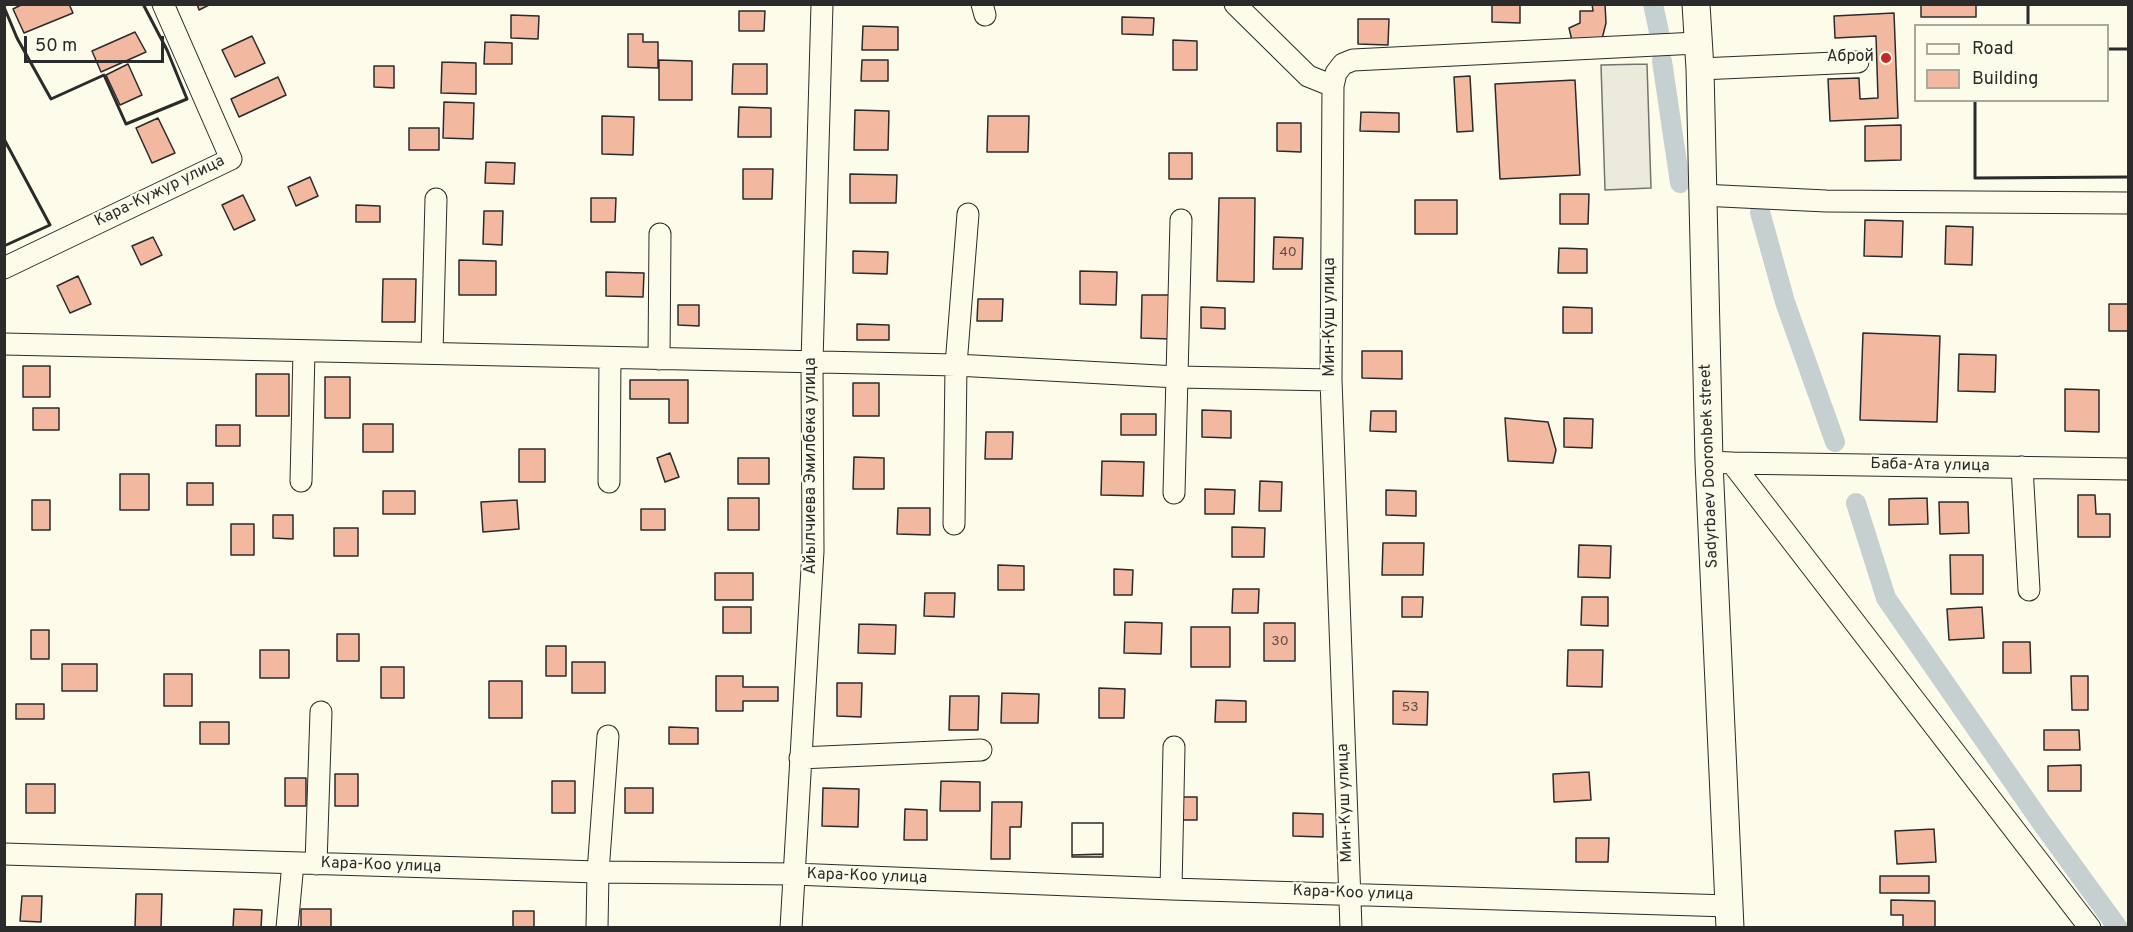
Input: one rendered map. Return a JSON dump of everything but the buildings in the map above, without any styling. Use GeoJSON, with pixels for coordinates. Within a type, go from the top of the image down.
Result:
{"type":"FeatureCollection","features":[{"type":"Feature","properties":{"kind":"main road","name":"Sadyrbaev Dooronbek street"},"geometry":{"type":"LineString","coordinates":[[1696,4],[1701,195],[1720,463],[1729,916]]}},
{"type":"Feature","properties":{"kind":"street","name":"Кара-Кужур улица"},"geometry":{"type":"LineString","coordinates":[[4,268],[231,159],[163,4]]}},
{"type":"Feature","properties":{"kind":"street","name":"Айылчиева Эмилбека улица"},"geometry":{"type":"LineString","coordinates":[[791,927],[813,551],[812,362],[822,4]]}},
{"type":"Feature","properties":{"kind":"street"},"geometry":{"type":"LineString","coordinates":[[1234,4],[1308,76],[1333,86],[1336,73],[1343,64],[1353,60],[1698,56],[1858,62]]}},
{"type":"Feature","properties":{"kind":"street","name":"Мин-Куш улица"},"geometry":{"type":"LineString","coordinates":[[1333,86],[1331,380],[1350,927]]}},
{"type":"Feature","properties":{"kind":"street"},"geometry":{"type":"LineString","coordinates":[[1701,195],[1826,201],[2128,203]]}},
{"type":"Feature","properties":{"kind":"street"},"geometry":{"type":"LineString","coordinates":[[432,353],[436,199]]}},
{"type":"Feature","properties":{"kind":"street"},"geometry":{"type":"LineString","coordinates":[[954,524],[956,365],[968,214]]}},
{"type":"Feature","properties":{"kind":"street"},"geometry":{"type":"LineString","coordinates":[[1174,493],[1180,220]]}},
{"type":"Feature","properties":{"kind":"street"},"geometry":{"type":"LineString","coordinates":[[659,359],[660,234]]}},
{"type":"Feature","properties":{"kind":"street"},"geometry":{"type":"LineString","coordinates":[[4,344],[956,365],[1177,377],[1331,380]]}},
{"type":"Feature","properties":{"kind":"street"},"geometry":{"type":"LineString","coordinates":[[301,481],[304,351]]}},
{"type":"Feature","properties":{"kind":"street"},"geometry":{"type":"LineString","coordinates":[[609,482],[610,358]]}},
{"type":"Feature","properties":{"kind":"street"},"geometry":{"type":"LineString","coordinates":[[1720,463],[2090,927]]}},
{"type":"Feature","properties":{"kind":"street","name":"Баба-Ата улица"},"geometry":{"type":"LineString","coordinates":[[1720,463],[2128,469]]}},
{"type":"Feature","properties":{"kind":"street"},"geometry":{"type":"LineString","coordinates":[[2022,467],[2029,591]]}},
{"type":"Feature","properties":{"kind":"street"},"geometry":{"type":"LineString","coordinates":[[316,864],[321,712]]}},
{"type":"Feature","properties":{"kind":"street"},"geometry":{"type":"LineString","coordinates":[[597,927],[598,872],[609,736]]}},
{"type":"Feature","properties":{"kind":"street"},"geometry":{"type":"LineString","coordinates":[[1171,889],[1174,747]]}},
{"type":"Feature","properties":{"kind":"street"},"geometry":{"type":"LineString","coordinates":[[800,758],[981,750]]}},
{"type":"Feature","properties":{"kind":"street","name":"Кара-Коо улица"},"geometry":{"type":"LineString","coordinates":[[4,854],[598,872],[793,874],[1349,894],[1729,916]]}},
{"type":"Feature","properties":{"kind":"street"},"geometry":{"type":"LineString","coordinates":[[287,927],[293,864]]}},
{"type":"Feature","properties":{"kind":"shaded area"},"geometry":{"type":"Polygon","coordinates":[[[1647,64],[1651,188],[1605,190],[1601,65],[1647,64]]]}},
{"type":"Feature","properties":{"kind":"waterway"},"geometry":{"type":"LineString","coordinates":[[1653,4],[1659,32]]}},
{"type":"Feature","properties":{"kind":"waterway"},"geometry":{"type":"LineString","coordinates":[[1662,61],[1680,183]]}},
{"type":"Feature","properties":{"kind":"waterway"},"geometry":{"type":"LineString","coordinates":[[1760,212],[1785,302],[1835,442]]}},
{"type":"Feature","properties":{"kind":"waterway"},"geometry":{"type":"LineString","coordinates":[[1856,503],[1886,598],[2041,822],[2118,928]]}},
{"type":"Feature","properties":{"kind":"wall"},"geometry":{"type":"LineString","coordinates":[[4,7],[17,38],[51,99],[104,75],[126,124],[187,99],[167,50],[143,4]]}},
{"type":"Feature","properties":{"kind":"wall"},"geometry":{"type":"LineString","coordinates":[[2028,4],[2028,24]]}},
{"type":"Feature","properties":{"kind":"wall"},"geometry":{"type":"LineString","coordinates":[[2109,49],[2128,49]]}},
{"type":"Feature","properties":{"kind":"wall"},"geometry":{"type":"LineString","coordinates":[[1975,102],[1975,178],[2128,177]]}},
{"type":"Feature","properties":{"kind":"wall"},"geometry":{"type":"LineString","coordinates":[[4,139],[50,225],[4,246]]}},
{"type":"Feature","properties":{"kind":"place","name":"Аброй"},"geometry":{"type":"Point","coordinates":[1886,58]}}]}
